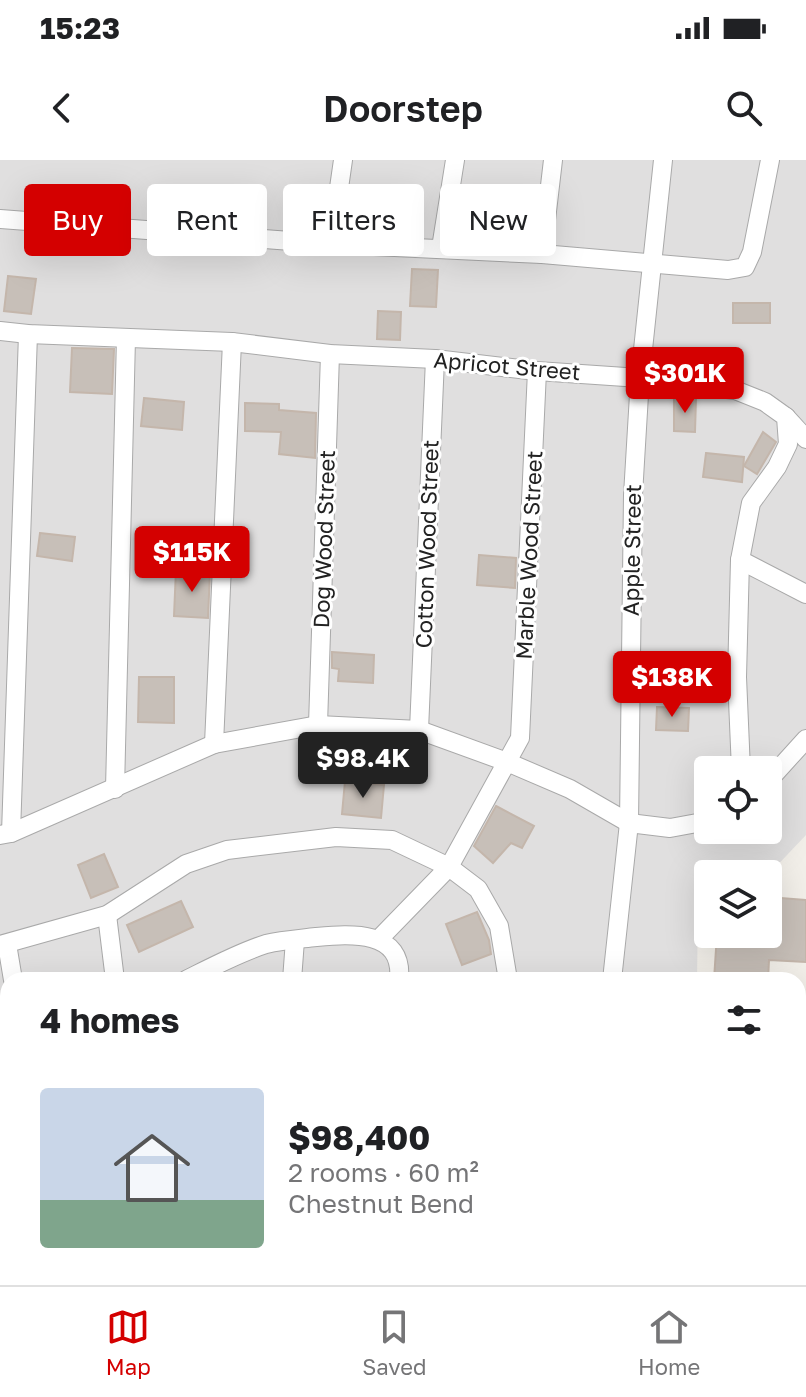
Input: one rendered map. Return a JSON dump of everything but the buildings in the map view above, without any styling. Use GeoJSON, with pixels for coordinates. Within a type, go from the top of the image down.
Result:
{"type":"FeatureCollection","features":[{"type":"Feature","properties":{"kind":"street"},"geometry":{"type":"LineString","coordinates":[[340,184],[343,160]]}},
{"type":"Feature","properties":{"kind":"street"},"geometry":{"type":"LineString","coordinates":[[451,184],[455,160]]}},
{"type":"Feature","properties":{"kind":"street"},"geometry":{"type":"LineString","coordinates":[[550,184],[553,160]]}},
{"type":"Feature","properties":{"kind":"street","name":"Apple Street"},"geometry":{"type":"LineString","coordinates":[[613,972],[629,823],[633,495],[640,378],[663,160]]}},
{"type":"Feature","properties":{"kind":"street"},"geometry":{"type":"LineString","coordinates":[[556,255],[728,270],[745,267],[752,252],[770,160]]}},
{"type":"Feature","properties":{"kind":"street"},"geometry":{"type":"LineString","coordinates":[[0,219],[283,240]]}},
{"type":"Feature","properties":{"kind":"street","name":"Apricot Street"},"geometry":{"type":"LineString","coordinates":[[0,331],[232,342],[330,354],[435,359],[537,371],[640,378],[735,390],[765,402],[786,417],[806,439]]}},
{"type":"Feature","properties":{"kind":"street"},"geometry":{"type":"LineString","coordinates":[[28,334],[6,834],[214,744],[318,725],[419,730],[570,789],[629,823],[670,828],[694,824]]}},
{"type":"Feature","properties":{"kind":"street"},"geometry":{"type":"LineString","coordinates":[[115,789],[126,338]]}},
{"type":"Feature","properties":{"kind":"street"},"geometry":{"type":"LineString","coordinates":[[214,744],[232,342]]}},
{"type":"Feature","properties":{"kind":"street","name":"Dog Wood Street"},"geometry":{"type":"LineString","coordinates":[[318,725],[330,354]]}},
{"type":"Feature","properties":{"kind":"street","name":"Cotton Wood Street"},"geometry":{"type":"LineString","coordinates":[[419,730],[435,359]]}},
{"type":"Feature","properties":{"kind":"street","name":"Marble Wood Street"},"geometry":{"type":"LineString","coordinates":[[507,762],[520,738],[537,371]]}},
{"type":"Feature","properties":{"kind":"street"},"geometry":{"type":"LineString","coordinates":[[740,756],[737,677],[740,560],[751,503],[777,467],[788,444],[786,417]]}},
{"type":"Feature","properties":{"kind":"street"},"geometry":{"type":"LineString","coordinates":[[740,560],[806,594]]}},
{"type":"Feature","properties":{"kind":"street"},"geometry":{"type":"LineString","coordinates":[[782,766],[806,739]]}},
{"type":"Feature","properties":{"kind":"street"},"geometry":{"type":"LineString","coordinates":[[379,939],[449,867],[507,762]]}},
{"type":"Feature","properties":{"kind":"street"},"geometry":{"type":"LineString","coordinates":[[11,972],[3,944],[107,915],[186,864],[227,850],[336,837],[392,840],[449,867],[478,889],[499,926],[507,972]]}},
{"type":"Feature","properties":{"kind":"street"},"geometry":{"type":"LineString","coordinates":[[107,915],[114,972]]}},
{"type":"Feature","properties":{"kind":"street"},"geometry":{"type":"LineString","coordinates":[[201,972],[267,944],[360,935],[379,939],[392,950],[400,972]]}},
{"type":"Feature","properties":{"kind":"street"},"geometry":{"type":"LineString","coordinates":[[293,972],[295,940]]}},
{"type":"Feature","properties":{"kind":"shaded area"},"geometry":{"type":"Polygon","coordinates":[[[0,160],[806,160],[806,835],[782,860],[694,860],[694,948],[697,948],[697,972],[0,972],[0,160]]]}}]}
